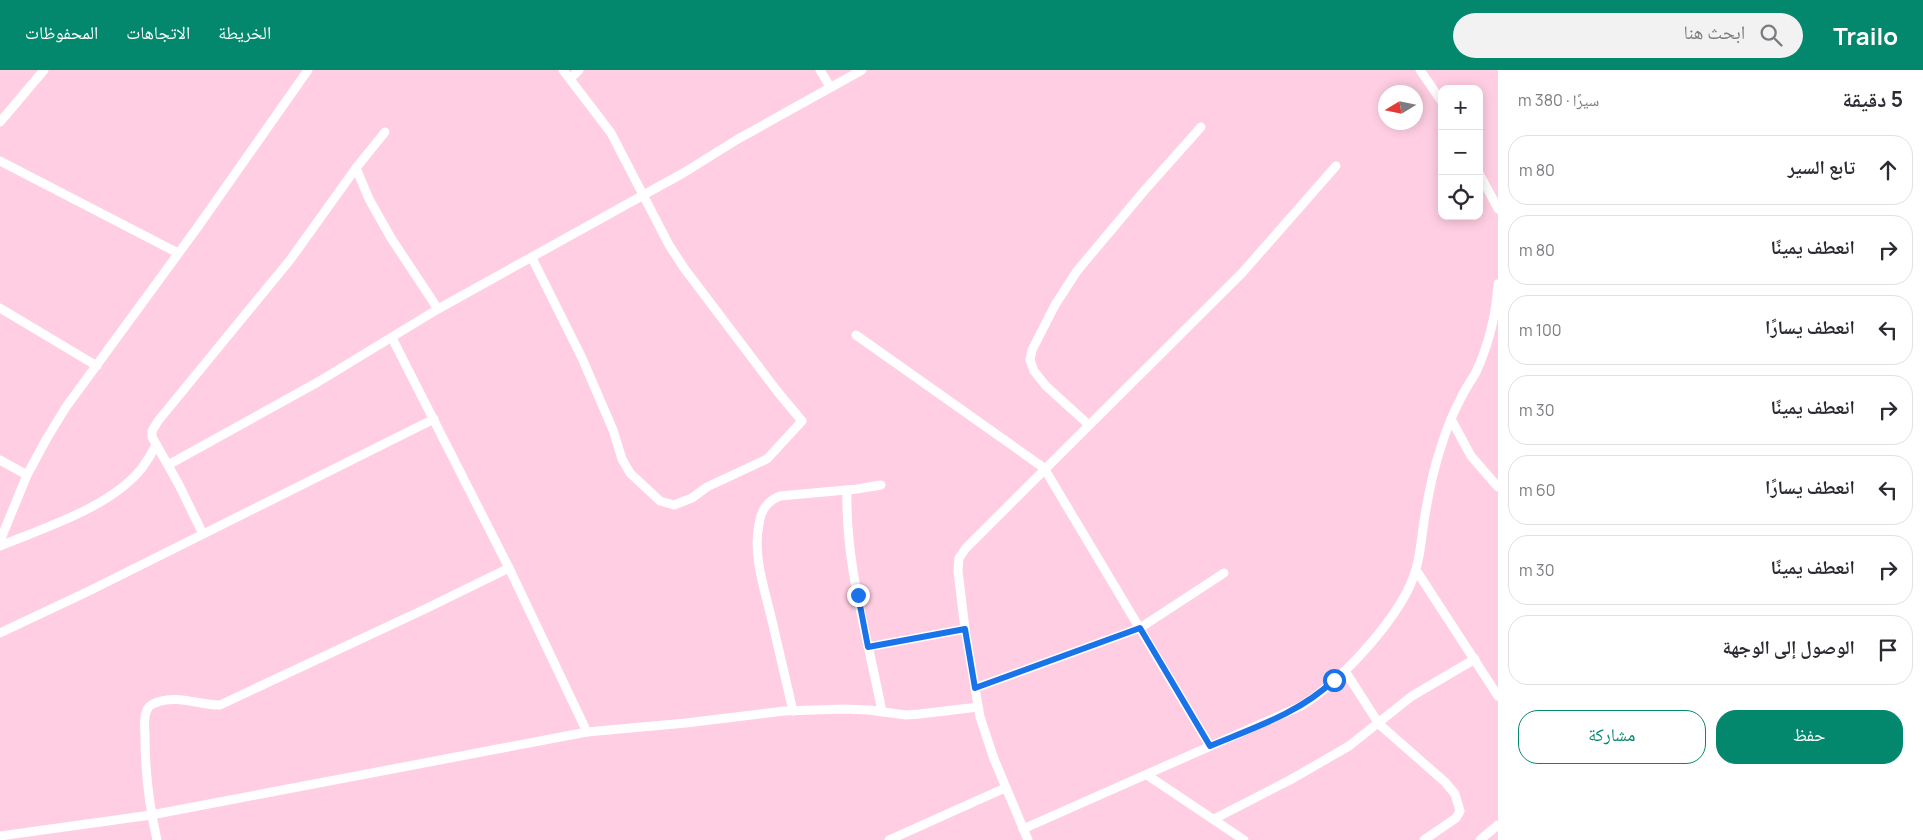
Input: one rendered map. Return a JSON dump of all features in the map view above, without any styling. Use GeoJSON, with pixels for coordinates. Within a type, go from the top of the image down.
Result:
{"type":"FeatureCollection","features":[{"type":"Feature","properties":{"kind":"street"},"geometry":{"type":"LineString","coordinates":[[0,122],[44,70]]}},
{"type":"Feature","properties":{"kind":"street"},"geometry":{"type":"LineString","coordinates":[[0,541],[27,474],[46,438],[308,70]]}},
{"type":"Feature","properties":{"kind":"street"},"geometry":{"type":"LineString","coordinates":[[532,258],[582,358],[613,430],[622,459],[630,473],[660,501],[674,505],[692,498],[707,486],[767,459],[802,421],[684,268],[669,245],[611,133],[571,78],[563,70]]}},
{"type":"Feature","properties":{"kind":"street"},"geometry":{"type":"LineString","coordinates":[[571,78],[579,70]]}},
{"type":"Feature","properties":{"kind":"street"},"geometry":{"type":"LineString","coordinates":[[820,70],[830,87]]}},
{"type":"Feature","properties":{"kind":"street"},"geometry":{"type":"LineString","coordinates":[[168,465],[318,382],[438,309],[644,195],[862,70]]}},
{"type":"Feature","properties":{"kind":"street"},"geometry":{"type":"LineString","coordinates":[[1420,70],[1438,96]]}},
{"type":"Feature","properties":{"kind":"street"},"geometry":{"type":"LineString","coordinates":[[1088,425],[1046,386],[1034,371],[1030,360],[1032,350],[1055,305],[1077,271],[1201,127]]}},
{"type":"Feature","properties":{"kind":"street"},"geometry":{"type":"LineString","coordinates":[[203,534],[152,437],[152,431],[158,421],[290,260],[356,168],[385,132]]}},
{"type":"Feature","properties":{"kind":"street"},"geometry":{"type":"LineString","coordinates":[[0,161],[178,253]]}},
{"type":"Feature","properties":{"kind":"street"},"geometry":{"type":"LineString","coordinates":[[1028,840],[1005,788],[987,739],[978,707],[965,629],[958,571],[959,558],[966,548],[1044,468],[1242,273],[1336,166]]}},
{"type":"Feature","properties":{"kind":"street"},"geometry":{"type":"LineString","coordinates":[[356,168],[369,199],[391,238],[438,309]]}},
{"type":"Feature","properties":{"kind":"street"},"geometry":{"type":"LineString","coordinates":[[1480,175],[1498,209]]}},
{"type":"Feature","properties":{"kind":"street"},"geometry":{"type":"LineString","coordinates":[[1023,829],[1301,706],[1317,696],[1345,671],[1369,645],[1407,591],[1416,570],[1433,474],[1451,419],[1484,352],[1496,311],[1498,284]]}},
{"type":"Feature","properties":{"kind":"street"},"geometry":{"type":"LineString","coordinates":[[0,308],[96,366]]}},
{"type":"Feature","properties":{"kind":"street"},"geometry":{"type":"LineString","coordinates":[[856,335],[1044,468],[1210,746]]}},
{"type":"Feature","properties":{"kind":"street"},"geometry":{"type":"LineString","coordinates":[[392,338],[509,568],[588,732]]}},
{"type":"Feature","properties":{"kind":"street"},"geometry":{"type":"LineString","coordinates":[[0,632],[89,591],[434,419]]}},
{"type":"Feature","properties":{"kind":"street"},"geometry":{"type":"LineString","coordinates":[[1451,419],[1471,456],[1498,487]]}},
{"type":"Feature","properties":{"kind":"street"},"geometry":{"type":"LineString","coordinates":[[0,546],[109,498],[141,469],[156,445]]}},
{"type":"Feature","properties":{"kind":"street"},"geometry":{"type":"LineString","coordinates":[[0,460],[27,474]]}},
{"type":"Feature","properties":{"kind":"street"},"geometry":{"type":"LineString","coordinates":[[793,711],[758,558],[759,521],[765,506],[772,499],[780,496],[881,485]]}},
{"type":"Feature","properties":{"kind":"street"},"geometry":{"type":"LineString","coordinates":[[847,490],[846,512],[851,562],[882,712]]}},
{"type":"Feature","properties":{"kind":"street"},"geometry":{"type":"LineString","coordinates":[[157,840],[151,815],[146,777],[145,719],[147,710],[153,704],[166,700],[184,699],[210,705],[220,705],[509,568]]}},
{"type":"Feature","properties":{"kind":"street"},"geometry":{"type":"LineString","coordinates":[[1416,570],[1498,696]]}},
{"type":"Feature","properties":{"kind":"street"},"geometry":{"type":"LineString","coordinates":[[975,688],[1140,628],[1224,573]]}},
{"type":"Feature","properties":{"kind":"street"},"geometry":{"type":"LineString","coordinates":[[868,647],[965,629]]}},
{"type":"Feature","properties":{"kind":"street"},"geometry":{"type":"LineString","coordinates":[[1214,819],[1320,764],[1350,746],[1412,696],[1475,659]]}},
{"type":"Feature","properties":{"kind":"street"},"geometry":{"type":"LineString","coordinates":[[1345,671],[1379,724],[1445,782],[1455,794],[1460,811],[1456,818],[1424,840]]}},
{"type":"Feature","properties":{"kind":"street"},"geometry":{"type":"LineString","coordinates":[[0,836],[151,815],[588,732],[793,711],[844,708],[906,715],[978,707]]}},
{"type":"Feature","properties":{"kind":"street"},"geometry":{"type":"LineString","coordinates":[[1147,775],[1244,840]]}},
{"type":"Feature","properties":{"kind":"street"},"geometry":{"type":"LineString","coordinates":[[889,840],[1005,788]]}},
{"type":"Feature","properties":{"kind":"street"},"geometry":{"type":"LineString","coordinates":[[1485,839],[1498,825]]}},
{"type":"Feature","properties":{"kind":"route"},"geometry":{"type":"LineString","coordinates":[[858,595],[868,647],[965,629],[975,688],[1140,628],[1210,746],[1301,706],[1317,696],[1334,680]]}}]}
